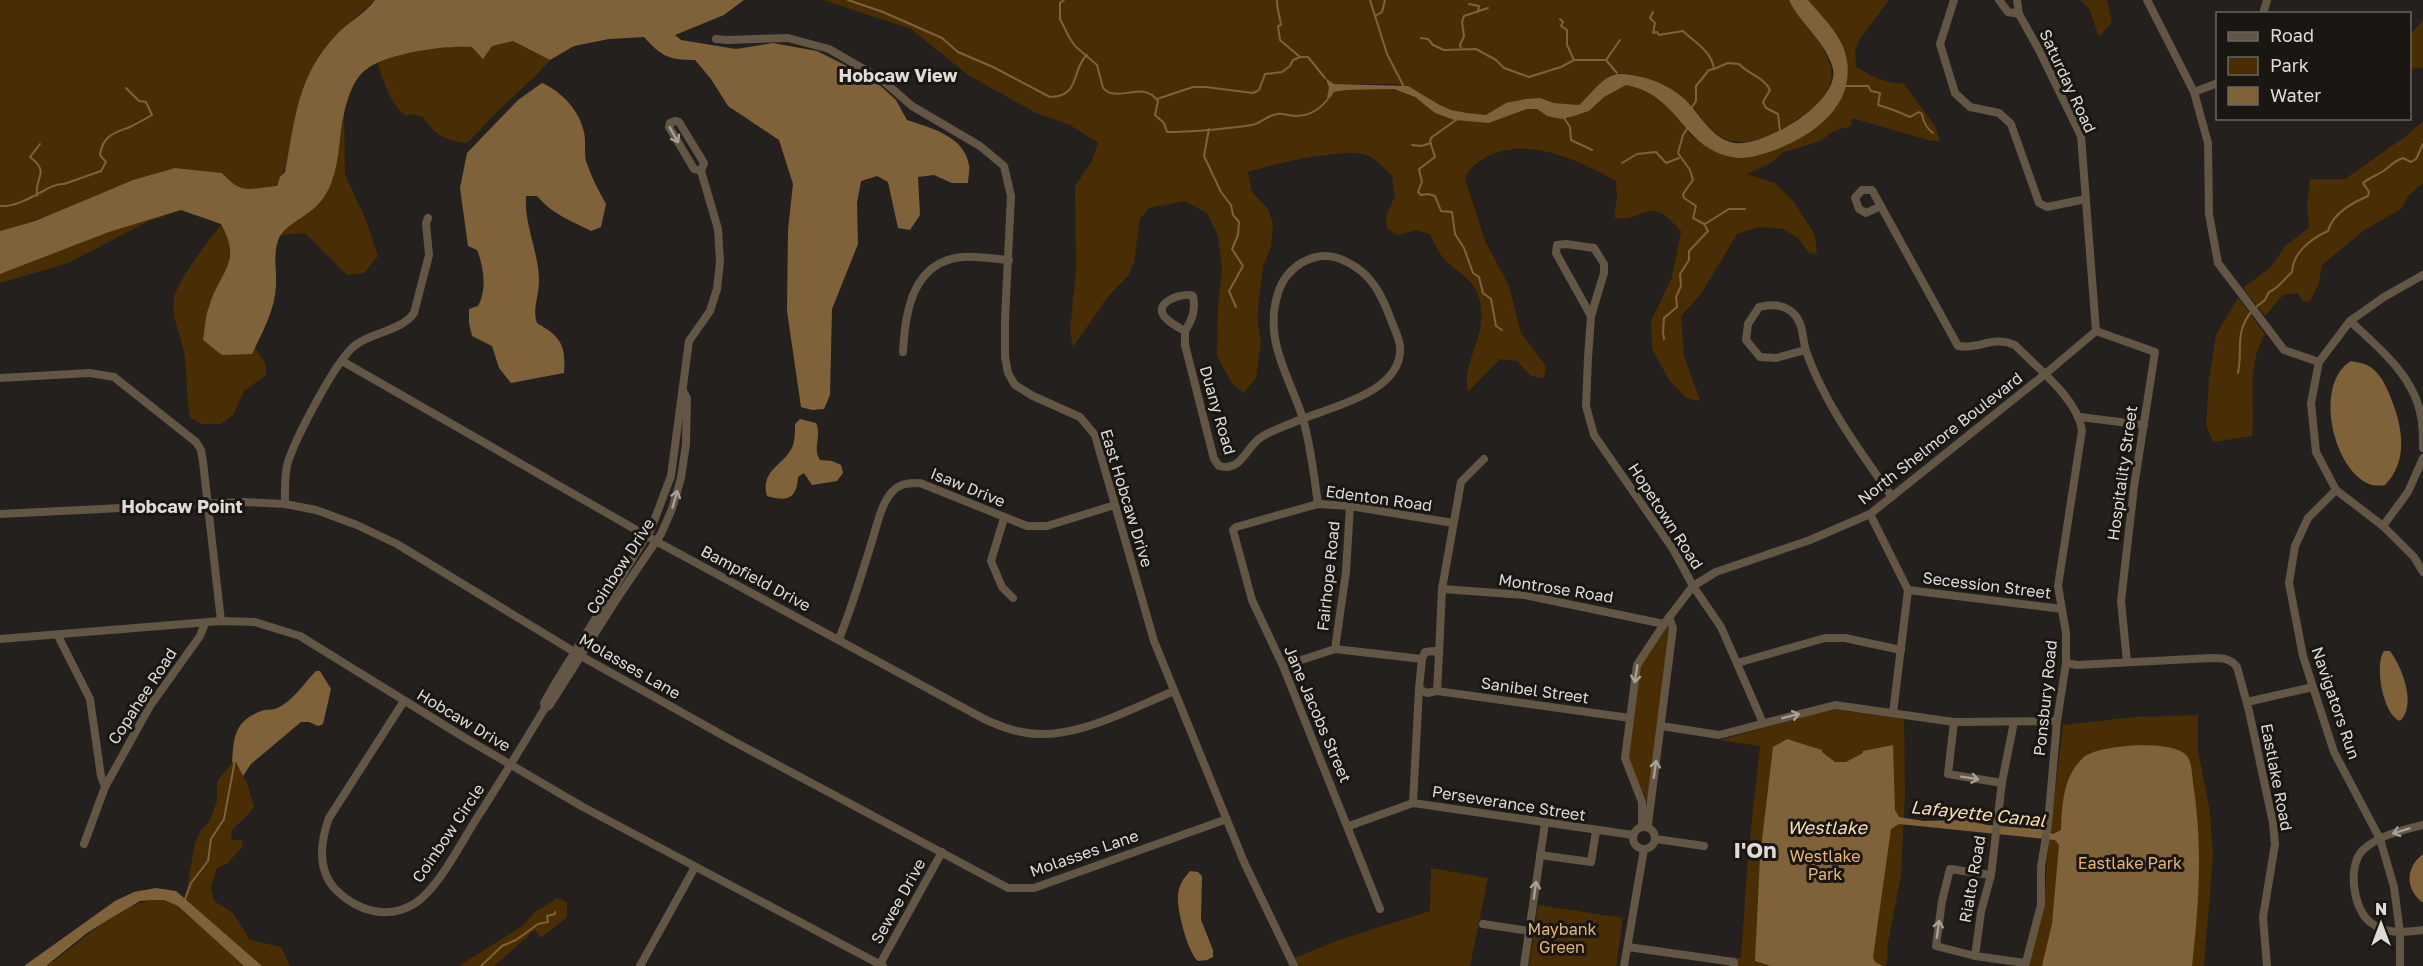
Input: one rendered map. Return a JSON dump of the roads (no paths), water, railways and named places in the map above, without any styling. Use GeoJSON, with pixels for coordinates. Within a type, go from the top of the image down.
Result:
{"type":"FeatureCollection","features":[{"type":"Feature","properties":{"kind":"street"},"geometry":{"type":"LineString","coordinates":[[1954,0],[1940,44],[1955,93],[1970,107],[1999,113],[2012,124],[2039,203],[2048,207],[2086,199]]}},
{"type":"Feature","properties":{"kind":"street","name":"Saturday Road"},"geometry":{"type":"LineString","coordinates":[[1999,0],[2008,12],[2019,15]]}},
{"type":"Feature","properties":{"kind":"street","name":"Saturday Road"},"geometry":{"type":"LineString","coordinates":[[2017,0],[2019,15],[2039,50],[2081,136],[2096,331]]}},
{"type":"Feature","properties":{"kind":"street"},"geometry":{"type":"LineString","coordinates":[[2147,0],[2194,92],[2208,143],[2209,214],[2218,263],[2284,350],[2319,362]]}},
{"type":"Feature","properties":{"kind":"street","name":"East Hobcaw Drive"},"geometry":{"type":"LineString","coordinates":[[716,39],[788,38],[829,49],[881,78],[912,106],[980,146],[1004,166],[1011,196],[1005,319],[1005,357],[1008,373],[1016,385],[1033,396],[1080,417],[1091,428],[1101,454],[1154,641],[1227,819],[1293,966]]}},
{"type":"Feature","properties":{"kind":"street"},"geometry":{"type":"LineString","coordinates":[[2194,92],[2216,83]]}},
{"type":"Feature","properties":{"kind":"street","name":"Coinbow Drive"},"geometry":{"type":"LineString","coordinates":[[577,654],[647,536],[671,476],[689,341],[710,311],[717,289],[720,262],[718,229],[701,171],[704,163],[679,122],[670,123],[669,127],[694,169],[701,171]]}},
{"type":"Feature","properties":{"kind":"street"},"geometry":{"type":"LineString","coordinates":[[1881,206],[1958,346],[1967,348],[2003,340],[2014,345],[2073,405],[2080,417],[2144,425]]}},
{"type":"Feature","properties":{"kind":"street"},"geometry":{"type":"LineString","coordinates":[[285,504],[288,462],[312,412],[342,361],[351,349],[361,342],[409,319],[414,312],[429,255],[426,223],[428,218]]}},
{"type":"Feature","properties":{"kind":"street","name":"Hopetown Road"},"geometry":{"type":"LineString","coordinates":[[1591,316],[1556,253],[1557,245],[1594,248],[1604,264],[1604,273],[1591,316],[1586,406],[1594,435],[1673,549],[1693,586],[1721,627],[1763,723]]}},
{"type":"Feature","properties":{"kind":"street"},"geometry":{"type":"LineString","coordinates":[[1303,419],[1358,399],[1375,390],[1398,364],[1400,346],[1384,299],[1364,273],[1340,257],[1320,255],[1301,262],[1282,281],[1272,312],[1277,350],[1303,419],[1312,459],[1318,504]]}},
{"type":"Feature","properties":{"kind":"street"},"geometry":{"type":"LineString","coordinates":[[903,352],[906,314],[911,298],[922,280],[937,263],[964,257],[1009,260]]}},
{"type":"Feature","properties":{"kind":"street"},"geometry":{"type":"LineString","coordinates":[[2423,274],[2350,321],[2319,362],[2311,403],[2316,452],[2336,490],[2383,526],[2414,557],[2423,572]]}},
{"type":"Feature","properties":{"kind":"street","name":"Duany Road"},"geometry":{"type":"LineString","coordinates":[[1185,332],[1166,318],[1162,308],[1174,298],[1189,294],[1193,296],[1195,304],[1191,322],[1185,332],[1188,357],[1214,459],[1219,466],[1227,468],[1243,461],[1252,445],[1262,437],[1303,419]]}},
{"type":"Feature","properties":{"kind":"street"},"geometry":{"type":"LineString","coordinates":[[1805,350],[1776,358],[1760,357],[1746,340],[1748,324],[1759,307],[1772,304],[1793,313],[1803,332],[1805,350],[1838,417],[1892,497]]}},
{"type":"Feature","properties":{"kind":"street"},"geometry":{"type":"LineString","coordinates":[[2350,321],[2406,378],[2421,415],[2423,448]]}},
{"type":"Feature","properties":{"kind":"street","name":"North Shelmore Boulevard"},"geometry":{"type":"LineString","coordinates":[[1644,827],[1642,801],[1625,758],[1637,665],[1693,586],[1716,572],[1810,540],[1870,514],[2096,331]]}},
{"type":"Feature","properties":{"kind":"street","name":"Hospitality Street"},"geometry":{"type":"LineString","coordinates":[[2096,331],[2155,352],[2127,542],[2121,601],[2127,662]]}},
{"type":"Feature","properties":{"kind":"street","name":"Bampfield Drive"},"geometry":{"type":"LineString","coordinates":[[342,361],[647,536],[986,720],[1024,733],[1048,734],[1071,731],[1174,691]]}},
{"type":"Feature","properties":{"kind":"street"},"geometry":{"type":"LineString","coordinates":[[0,378],[90,373],[114,377],[196,442],[201,450],[203,462],[221,621]]}},
{"type":"Feature","properties":{"kind":"street","name":"Coinbow Drive"},"geometry":{"type":"LineString","coordinates":[[511,766],[545,708],[544,703],[656,541],[672,509],[681,478],[687,414],[687,398],[683,391]]}},
{"type":"Feature","properties":{"kind":"street","name":"Ponsbury Road"},"geometry":{"type":"LineString","coordinates":[[2025,964],[2041,905],[2041,867],[2048,825],[2057,721],[2066,663],[2066,633],[2058,586],[2082,430],[2080,417]]}},
{"type":"Feature","properties":{"kind":"street"},"geometry":{"type":"LineString","coordinates":[[2383,526],[2408,492],[2423,458]]}},
{"type":"Feature","properties":{"kind":"street"},"geometry":{"type":"LineString","coordinates":[[1437,691],[1442,589],[1461,482],[1484,459]]}},
{"type":"Feature","properties":{"kind":"street","name":"Isaw Drive"},"geometry":{"type":"LineString","coordinates":[[839,639],[881,514],[895,489],[910,483],[920,483],[1027,526],[1047,526],[1115,506]]}},
{"type":"Feature","properties":{"kind":"street","name":"Navigators Run"},"geometry":{"type":"LineString","coordinates":[[2336,490],[2308,518],[2295,546],[2289,583],[2303,656],[2334,752],[2380,839],[2394,887],[2400,933],[2400,966]]}},
{"type":"Feature","properties":{"kind":"street","name":"Molasses Lane"},"geometry":{"type":"LineString","coordinates":[[0,514],[207,502],[285,504],[316,510],[397,544],[577,654],[741,746],[1008,888],[1034,888],[1227,819]]}},
{"type":"Feature","properties":{"kind":"street","name":"Edenton Road"},"geometry":{"type":"LineString","coordinates":[[1233,530],[1236,526],[1318,504],[1350,506],[1453,523]]}},
{"type":"Feature","properties":{"kind":"street","name":"Fairhope Road"},"geometry":{"type":"LineString","coordinates":[[1335,649],[1346,572],[1350,506]]}},
{"type":"Feature","properties":{"kind":"street"},"geometry":{"type":"LineString","coordinates":[[1870,514],[1908,590],[1893,713]]}},
{"type":"Feature","properties":{"kind":"street"},"geometry":{"type":"LineString","coordinates":[[1004,518],[991,561],[1002,587],[1013,598]]}},
{"type":"Feature","properties":{"kind":"street","name":"Jane Jacobs Street"},"geometry":{"type":"LineString","coordinates":[[1233,530],[1252,600],[1283,666],[1349,826],[1380,909]]}},
{"type":"Feature","properties":{"kind":"street","name":"Montrose Road"},"geometry":{"type":"LineString","coordinates":[[1442,589],[1524,595],[1666,621]]}},
{"type":"Feature","properties":{"kind":"street","name":"Secession Street"},"geometry":{"type":"LineString","coordinates":[[1908,590],[2062,609]]}},
{"type":"Feature","properties":{"kind":"street","name":"Hobcaw Drive"},"geometry":{"type":"LineString","coordinates":[[0,639],[221,621],[255,622],[300,636],[511,766],[881,965]]}},
{"type":"Feature","properties":{"kind":"street"},"geometry":{"type":"LineString","coordinates":[[1656,839],[1651,847],[1644,849],[1636,846],[1633,835],[1644,827],[1661,726],[1673,628],[1666,621]]}},
{"type":"Feature","properties":{"kind":"street","name":"Copahee Road"},"geometry":{"type":"LineString","coordinates":[[84,844],[105,787],[150,706],[200,636],[205,622]]}},
{"type":"Feature","properties":{"kind":"street","name":"Copahee Road"},"geometry":{"type":"LineString","coordinates":[[58,636],[90,699],[101,776],[105,787]]}},
{"type":"Feature","properties":{"kind":"street"},"geometry":{"type":"LineString","coordinates":[[1737,663],[1825,638],[1845,638],[1901,650]]}},
{"type":"Feature","properties":{"kind":"street"},"geometry":{"type":"LineString","coordinates":[[1283,666],[1335,649],[1422,659]]}},
{"type":"Feature","properties":{"kind":"street"},"geometry":{"type":"LineString","coordinates":[[1413,803],[1422,659],[1425,652],[1439,654]]}},
{"type":"Feature","properties":{"kind":"street","name":"Eastlake Road"},"geometry":{"type":"LineString","coordinates":[[2127,662],[2211,658],[2233,661],[2237,667],[2247,702],[2273,823],[2275,844],[2263,917],[2267,966]]}},
{"type":"Feature","properties":{"kind":"street"},"geometry":{"type":"LineString","coordinates":[[2066,663],[2078,665],[2127,662]]}},
{"type":"Feature","properties":{"kind":"street"},"geometry":{"type":"LineString","coordinates":[[2247,702],[2313,687]]}},
{"type":"Feature","properties":{"kind":"street","name":"Sanibel Street"},"geometry":{"type":"LineString","coordinates":[[1419,689],[1427,693],[1437,691],[1630,718]]}},
{"type":"Feature","properties":{"kind":"street","name":"Coinbow Circle"},"geometry":{"type":"LineString","coordinates":[[404,701],[329,818],[324,833],[321,852],[324,869],[333,886],[350,903],[368,911],[391,912],[412,905],[428,891],[454,855],[511,766]]}},
{"type":"Feature","properties":{"kind":"street"},"geometry":{"type":"LineString","coordinates":[[1661,726],[1714,735],[1835,705],[1954,722],[2057,721]]}},
{"type":"Feature","properties":{"kind":"street"},"geometry":{"type":"LineString","coordinates":[[1954,722],[1948,774],[2002,783]]}},
{"type":"Feature","properties":{"kind":"street","name":"Rialto Road"},"geometry":{"type":"LineString","coordinates":[[1976,956],[1981,912],[1991,875],[2002,783],[2014,722]]}},
{"type":"Feature","properties":{"kind":"street","name":"Perseverance Street"},"geometry":{"type":"LineString","coordinates":[[1349,826],[1413,803],[1633,835]]}},
{"type":"Feature","properties":{"kind":"street"},"geometry":{"type":"LineString","coordinates":[[1524,966],[1545,823]]}},
{"type":"Feature","properties":{"kind":"street"},"geometry":{"type":"LineString","coordinates":[[2423,825],[2399,831],[2363,850],[2354,863],[2353,878],[2359,909],[2368,921],[2384,930],[2400,933],[2423,930]]}},
{"type":"Feature","properties":{"kind":"street"},"geometry":{"type":"LineString","coordinates":[[1644,827],[1653,831],[1656,839]]}},
{"type":"Feature","properties":{"kind":"street"},"geometry":{"type":"LineString","coordinates":[[1540,855],[1591,862],[1596,831]]}},
{"type":"Feature","properties":{"kind":"street"},"geometry":{"type":"LineString","coordinates":[[1656,839],[1704,846]]}},
{"type":"Feature","properties":{"kind":"street"},"geometry":{"type":"LineString","coordinates":[[1624,966],[1644,849]]}},
{"type":"Feature","properties":{"kind":"street","name":"Sewee Drive"},"geometry":{"type":"LineString","coordinates":[[881,965],[942,852]]}},
{"type":"Feature","properties":{"kind":"street"},"geometry":{"type":"LineString","coordinates":[[640,966],[695,867]]}},
{"type":"Feature","properties":{"kind":"street"},"geometry":{"type":"LineString","coordinates":[[1991,875],[1950,869],[1942,901],[1936,946],[1976,956],[2025,964]]}},
{"type":"Feature","properties":{"kind":"street"},"geometry":{"type":"LineString","coordinates":[[1483,924],[1529,931]]}},
{"type":"Feature","properties":{"kind":"street"},"geometry":{"type":"LineString","coordinates":[[1628,946],[1734,964]]}},
{"type":"Feature","properties":{"kind":"water"},"geometry":{"type":"Polygon","coordinates":[[[375,0],[744,0],[724,15],[675,35],[681,40],[736,49],[773,43],[817,51],[873,79],[896,100],[907,120],[945,135],[961,147],[969,165],[968,183],[952,183],[934,175],[918,177],[920,215],[910,230],[898,228],[888,182],[877,176],[861,181],[857,203],[858,244],[832,309],[830,395],[824,409],[812,410],[801,407],[787,311],[788,230],[793,184],[779,140],[728,106],[711,79],[695,60],[666,56],[644,37],[609,39],[574,46],[550,60],[513,41],[492,46],[483,59],[472,47],[446,47],[399,55],[372,65],[363,72],[353,86],[347,102],[342,121],[337,164],[328,190],[316,207],[280,236],[275,254],[276,286],[273,304],[252,354],[222,355],[203,340],[208,311],[227,267],[230,249],[221,224],[181,210],[109,232],[0,274],[0,231],[35,221],[133,180],[175,168],[222,173],[241,188],[277,186],[280,177],[285,172],[295,116],[305,82],[313,66],[337,34],[375,0]]]}},
{"type":"Feature","properties":{"kind":"water"},"geometry":{"type":"Polygon","coordinates":[[[1789,0],[1808,0],[1832,28],[1842,44],[1847,61],[1844,93],[1837,106],[1815,129],[1787,145],[1752,157],[1737,158],[1715,151],[1691,133],[1659,99],[1626,85],[1604,97],[1589,111],[1574,116],[1561,119],[1547,116],[1537,109],[1527,109],[1489,123],[1454,120],[1435,113],[1415,97],[1394,89],[1347,90],[1334,92],[1330,98],[1327,98],[1329,87],[1325,78],[1334,84],[1408,86],[1451,110],[1486,115],[1506,103],[1526,99],[1540,98],[1554,103],[1579,105],[1605,79],[1616,74],[1625,74],[1651,80],[1680,95],[1721,138],[1735,143],[1748,142],[1764,138],[1798,120],[1825,95],[1832,82],[1833,69],[1830,59],[1789,0]]]}},
{"type":"Feature","properties":{"kind":"water"},"geometry":{"type":"Polygon","coordinates":[[[542,83],[563,97],[578,116],[584,132],[586,161],[606,204],[601,227],[591,231],[555,212],[537,196],[526,196],[527,218],[538,270],[539,287],[535,308],[537,323],[552,333],[560,343],[564,355],[564,373],[511,383],[499,368],[492,346],[472,336],[469,309],[478,306],[481,300],[484,278],[477,250],[468,246],[460,188],[467,153],[518,100],[542,83]]]}},
{"type":"Feature","properties":{"kind":"water"},"geometry":{"type":"Polygon","coordinates":[[[2351,361],[2368,366],[2376,372],[2387,388],[2396,412],[2401,434],[2400,456],[2392,476],[2385,485],[2369,484],[2355,474],[2337,443],[2332,424],[2333,387],[2340,372],[2351,361]]]}},
{"type":"Feature","properties":{"kind":"water"},"geometry":{"type":"Polygon","coordinates":[[[800,419],[816,423],[818,428],[817,451],[820,460],[832,461],[841,465],[843,473],[837,481],[812,485],[804,473],[798,477],[796,490],[790,497],[780,499],[767,496],[766,487],[769,475],[792,448],[795,424],[800,419]]]}},
{"type":"Feature","properties":{"kind":"water"},"geometry":{"type":"Polygon","coordinates":[[[2384,651],[2390,651],[2395,658],[2406,686],[2407,706],[2400,721],[2389,710],[2382,689],[2380,667],[2384,651]]]}},
{"type":"Feature","properties":{"kind":"water"},"geometry":{"type":"Polygon","coordinates":[[[316,671],[320,671],[331,689],[323,724],[318,726],[309,722],[301,722],[251,764],[243,776],[235,760],[232,763],[235,738],[240,726],[252,715],[263,710],[275,709],[287,702],[316,671]]]}},
{"type":"Feature","properties":{"kind":"water","name":"Westlake"},"geometry":{"type":"Polygon","coordinates":[[[1787,739],[1822,750],[1835,762],[1846,762],[1863,751],[1893,745],[1895,810],[1899,817],[1924,821],[1966,820],[1987,825],[2041,829],[2053,834],[2061,830],[2065,791],[2071,773],[2083,758],[2103,749],[2136,745],[2168,747],[2180,751],[2187,756],[2191,766],[2198,830],[2198,897],[2192,966],[2042,966],[2052,924],[2059,845],[2055,840],[1899,824],[1891,829],[1873,957],[1875,962],[1883,966],[1771,966],[1755,961],[1760,857],[1773,747],[1787,739]]]}},
{"type":"Feature","properties":{"kind":"water"},"geometry":{"type":"Polygon","coordinates":[[[2423,854],[2423,903],[2410,885],[2410,872],[2423,854]]]}},
{"type":"Feature","properties":{"kind":"water"},"geometry":{"type":"Polygon","coordinates":[[[1190,871],[1198,872],[1202,876],[1201,920],[1213,950],[1213,957],[1207,960],[1198,961],[1194,957],[1179,912],[1179,889],[1190,871]]]}},
{"type":"Feature","properties":{"kind":"water"},"geometry":{"type":"Polygon","coordinates":[[[156,888],[176,891],[262,966],[244,966],[178,906],[164,900],[155,900],[140,901],[111,918],[87,933],[46,966],[24,966],[115,901],[134,892],[156,888]]]}},
{"type":"Feature","properties":{"kind":"waterway"},"geometry":{"type":"LineString","coordinates":[[848,0],[883,12],[942,38],[958,52],[993,67],[1050,97],[1060,96],[1067,92],[1087,55]]}},
{"type":"Feature","properties":{"kind":"waterway"},"geometry":{"type":"LineString","coordinates":[[1064,0],[1060,3],[1060,19],[1075,46],[1097,65],[1103,88],[1110,93],[1142,92],[1153,96],[1158,101],[1155,115],[1164,123],[1167,132],[1252,125],[1277,114],[1305,115],[1318,109],[1328,99]]}},
{"type":"Feature","properties":{"kind":"waterway"},"geometry":{"type":"LineString","coordinates":[[1370,0],[1387,54],[1403,85]]}},
{"type":"Feature","properties":{"kind":"waterway"},"geometry":{"type":"LineString","coordinates":[[1375,16],[1382,12],[1385,0]]}},
{"type":"Feature","properties":{"kind":"waterway"},"geometry":{"type":"LineString","coordinates":[[1277,1],[1281,25],[1278,26],[1280,40],[1300,57]]}},
{"type":"Feature","properties":{"kind":"waterway"},"geometry":{"type":"LineString","coordinates":[[1469,4],[1479,6],[1478,12]]}},
{"type":"Feature","properties":{"kind":"waterway"},"geometry":{"type":"LineString","coordinates":[[1461,48],[1464,36],[1462,22],[1464,16],[1488,8]]}},
{"type":"Feature","properties":{"kind":"waterway"},"geometry":{"type":"LineString","coordinates":[[1653,12],[1650,18],[1655,23],[1653,33],[1657,32],[1659,35],[1683,31],[1702,47],[1712,62],[1714,69],[1709,70],[1696,86],[1696,101],[1692,107]]}},
{"type":"Feature","properties":{"kind":"waterway"},"geometry":{"type":"LineString","coordinates":[[1560,19],[1563,22],[1561,26],[1567,30],[1567,45],[1574,60]]}},
{"type":"Feature","properties":{"kind":"waterway"},"geometry":{"type":"LineString","coordinates":[[1421,38],[1428,39],[1433,45],[1444,50],[1476,49],[1496,60],[1504,68],[1529,77],[1561,67],[1574,60],[1606,60],[1617,73]]}},
{"type":"Feature","properties":{"kind":"waterway"},"geometry":{"type":"LineString","coordinates":[[1606,60],[1620,40]]}},
{"type":"Feature","properties":{"kind":"waterway"},"geometry":{"type":"LineString","coordinates":[[1157,99],[1193,87],[1253,93],[1259,90],[1265,74],[1282,72],[1290,66],[1293,60],[1300,57],[1308,57],[1325,78]]}},
{"type":"Feature","properties":{"kind":"waterway"},"geometry":{"type":"LineString","coordinates":[[1714,69],[1728,63],[1739,64],[1764,82],[1770,90],[1763,102],[1766,108],[1778,114],[1780,131]]}},
{"type":"Feature","properties":{"kind":"waterway"},"geometry":{"type":"LineString","coordinates":[[1846,86],[1868,86],[1871,91],[1880,93],[1878,105],[1910,117],[1919,112],[1933,133]]}},
{"type":"Feature","properties":{"kind":"waterway"},"geometry":{"type":"LineString","coordinates":[[0,206],[18,203],[58,184],[101,171],[106,162],[100,155],[101,148],[107,139],[114,133],[152,115],[146,102],[139,101],[126,88]]}},
{"type":"Feature","properties":{"kind":"waterway"},"geometry":{"type":"LineString","coordinates":[[1564,118],[1570,127],[1571,140],[1592,150]]}},
{"type":"Feature","properties":{"kind":"waterway"},"geometry":{"type":"LineString","coordinates":[[1456,120],[1432,137],[1430,141],[1435,157],[1419,169],[1422,182],[1418,192],[1421,195],[1435,196],[1441,211],[1452,212],[1455,234],[1464,248],[1473,273],[1479,277],[1483,293],[1491,299],[1496,326],[1502,330]]}},
{"type":"Feature","properties":{"kind":"waterway"},"geometry":{"type":"LineString","coordinates":[[1209,129],[1204,156],[1221,192],[1231,205],[1233,215],[1239,222],[1238,235],[1232,249],[1243,266],[1229,291],[1236,307]]}},
{"type":"Feature","properties":{"kind":"waterway"},"geometry":{"type":"LineString","coordinates":[[1664,339],[1664,318],[1677,307],[1676,297],[1681,286],[1680,274],[1689,260],[1689,251],[1708,231],[1704,224],[1693,218],[1696,206],[1684,198],[1683,194],[1693,180],[1690,170],[1678,153],[1687,129]]}},
{"type":"Feature","properties":{"kind":"waterway"},"geometry":{"type":"LineString","coordinates":[[1412,145],[1421,146],[1431,143]]}},
{"type":"Feature","properties":{"kind":"waterway"},"geometry":{"type":"LineString","coordinates":[[37,196],[41,171],[30,157],[40,144]]}},
{"type":"Feature","properties":{"kind":"waterway"},"geometry":{"type":"LineString","coordinates":[[2256,307],[2292,272],[2296,258],[2304,247],[2328,231],[2334,219],[2344,209],[2368,196],[2369,192],[2363,183],[2400,159],[2411,162],[2416,159],[2423,144]]}},
{"type":"Feature","properties":{"kind":"waterway"},"geometry":{"type":"LineString","coordinates":[[1622,163],[1637,154],[1656,152],[1666,163],[1679,158]]}},
{"type":"Feature","properties":{"kind":"waterway"},"geometry":{"type":"LineString","coordinates":[[1705,224],[1729,209],[1745,209]]}},
{"type":"Feature","properties":{"kind":"waterway"},"geometry":{"type":"LineString","coordinates":[[2238,373],[2241,334],[2246,319],[2252,311]]}},
{"type":"Feature","properties":{"kind":"waterway"},"geometry":{"type":"LineString","coordinates":[[185,899],[191,883],[208,861],[211,839],[224,819],[235,760]]}},
{"type":"Feature","properties":{"kind":"waterway"},"geometry":{"type":"LineString","coordinates":[[481,966],[502,946],[516,940],[538,924],[548,922],[547,916],[555,912]]}},
{"type":"Feature","properties":{"kind":"district","name":"Hobcaw View"},"geometry":{"type":"Point","coordinates":[898,75]}},
{"type":"Feature","properties":{"kind":"district","name":"Hobcaw Point"},"geometry":{"type":"Point","coordinates":[182,506]}},
{"type":"Feature","properties":{"kind":"district","name":"I'On"},"geometry":{"type":"Point","coordinates":[1755,849]}},
{"type":"Feature","properties":{"kind":"water label","name":"Lafayette Canal"},"geometry":{"type":"Point","coordinates":[1978,813]}},
{"type":"Feature","properties":{"kind":"park label","name":"Eastlake Park"},"geometry":{"type":"Point","coordinates":[2130,863]}},
{"type":"Feature","properties":{"kind":"park label","name":"Westlake Park"},"geometry":{"type":"Point","coordinates":[1825,865]}},
{"type":"Feature","properties":{"kind":"park label","name":"Maybank Green"},"geometry":{"type":"Point","coordinates":[1562,938]}}]}
